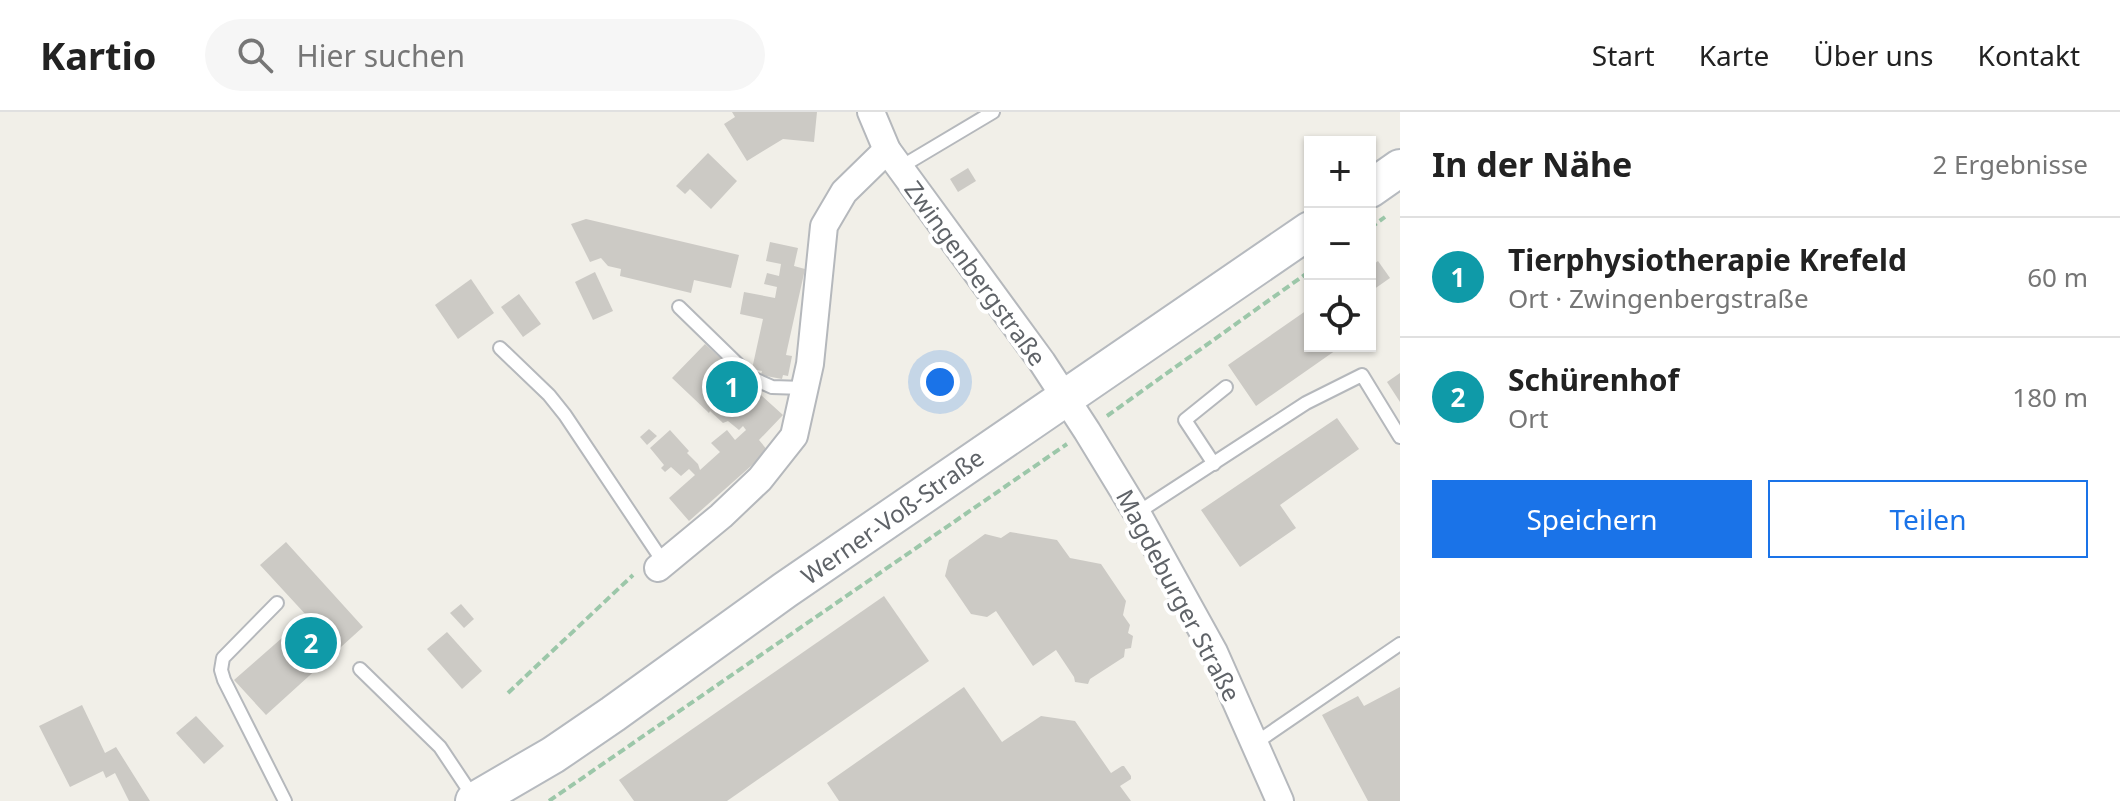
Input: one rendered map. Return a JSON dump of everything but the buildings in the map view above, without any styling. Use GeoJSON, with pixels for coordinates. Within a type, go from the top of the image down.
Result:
{"type":"FeatureCollection","features":[{"type":"Feature","properties":{"kind":"main road"},"geometry":{"type":"LineString","coordinates":[[1376,185],[1400,168]]}},
{"type":"Feature","properties":{"kind":"main road","name":"Werner-Voß-Straße"},"geometry":{"type":"LineString","coordinates":[[475,801],[553,755],[785,590],[1304,234]]}},
{"type":"Feature","properties":{"kind":"street","name":"Zwingenbergstraße"},"geometry":{"type":"LineString","coordinates":[[871,112],[893,159],[1065,396]]}},
{"type":"Feature","properties":{"kind":"street"},"geometry":{"type":"LineString","coordinates":[[661,566],[760,479],[794,436],[810,364],[824,226],[844,192],[893,159]]}},
{"type":"Feature","properties":{"kind":"street","name":"Magdeburger Straße"},"geometry":{"type":"LineString","coordinates":[[1065,396],[1137,513],[1214,652],[1280,801]]}},
{"type":"Feature","properties":{"kind":"lane"},"geometry":{"type":"LineString","coordinates":[[893,159],[993,112]]}},
{"type":"Feature","properties":{"kind":"lane"},"geometry":{"type":"LineString","coordinates":[[679,307],[752,378],[772,387],[804,388]]}},
{"type":"Feature","properties":{"kind":"lane"},"geometry":{"type":"LineString","coordinates":[[500,348],[549,395],[565,415],[661,566]]}},
{"type":"Feature","properties":{"kind":"lane"},"geometry":{"type":"LineString","coordinates":[[1137,513],[1306,403],[1362,375],[1400,437]]}},
{"type":"Feature","properties":{"kind":"lane"},"geometry":{"type":"LineString","coordinates":[[1214,464],[1185,420],[1226,387]]}},
{"type":"Feature","properties":{"kind":"lane"},"geometry":{"type":"LineString","coordinates":[[277,603],[223,658],[221,670],[285,801]]}},
{"type":"Feature","properties":{"kind":"lane"},"geometry":{"type":"LineString","coordinates":[[1254,744],[1400,644]]}},
{"type":"Feature","properties":{"kind":"lane"},"geometry":{"type":"LineString","coordinates":[[360,669],[440,747],[475,801]]}},
{"type":"Feature","properties":{"kind":"path"},"geometry":{"type":"LineString","coordinates":[[549,801],[1087,431],[1304,275]]}},
{"type":"Feature","properties":{"kind":"path"},"geometry":{"type":"LineString","coordinates":[[508,693],[636,571],[661,566]]}},
{"type":"Feature","properties":{"kind":"place","name":"Tierphysiotherapie Krefeld"},"geometry":{"type":"Point","coordinates":[732,387]}},
{"type":"Feature","properties":{"kind":"place","name":"Schürenhof"},"geometry":{"type":"Point","coordinates":[311,643]}}]}
